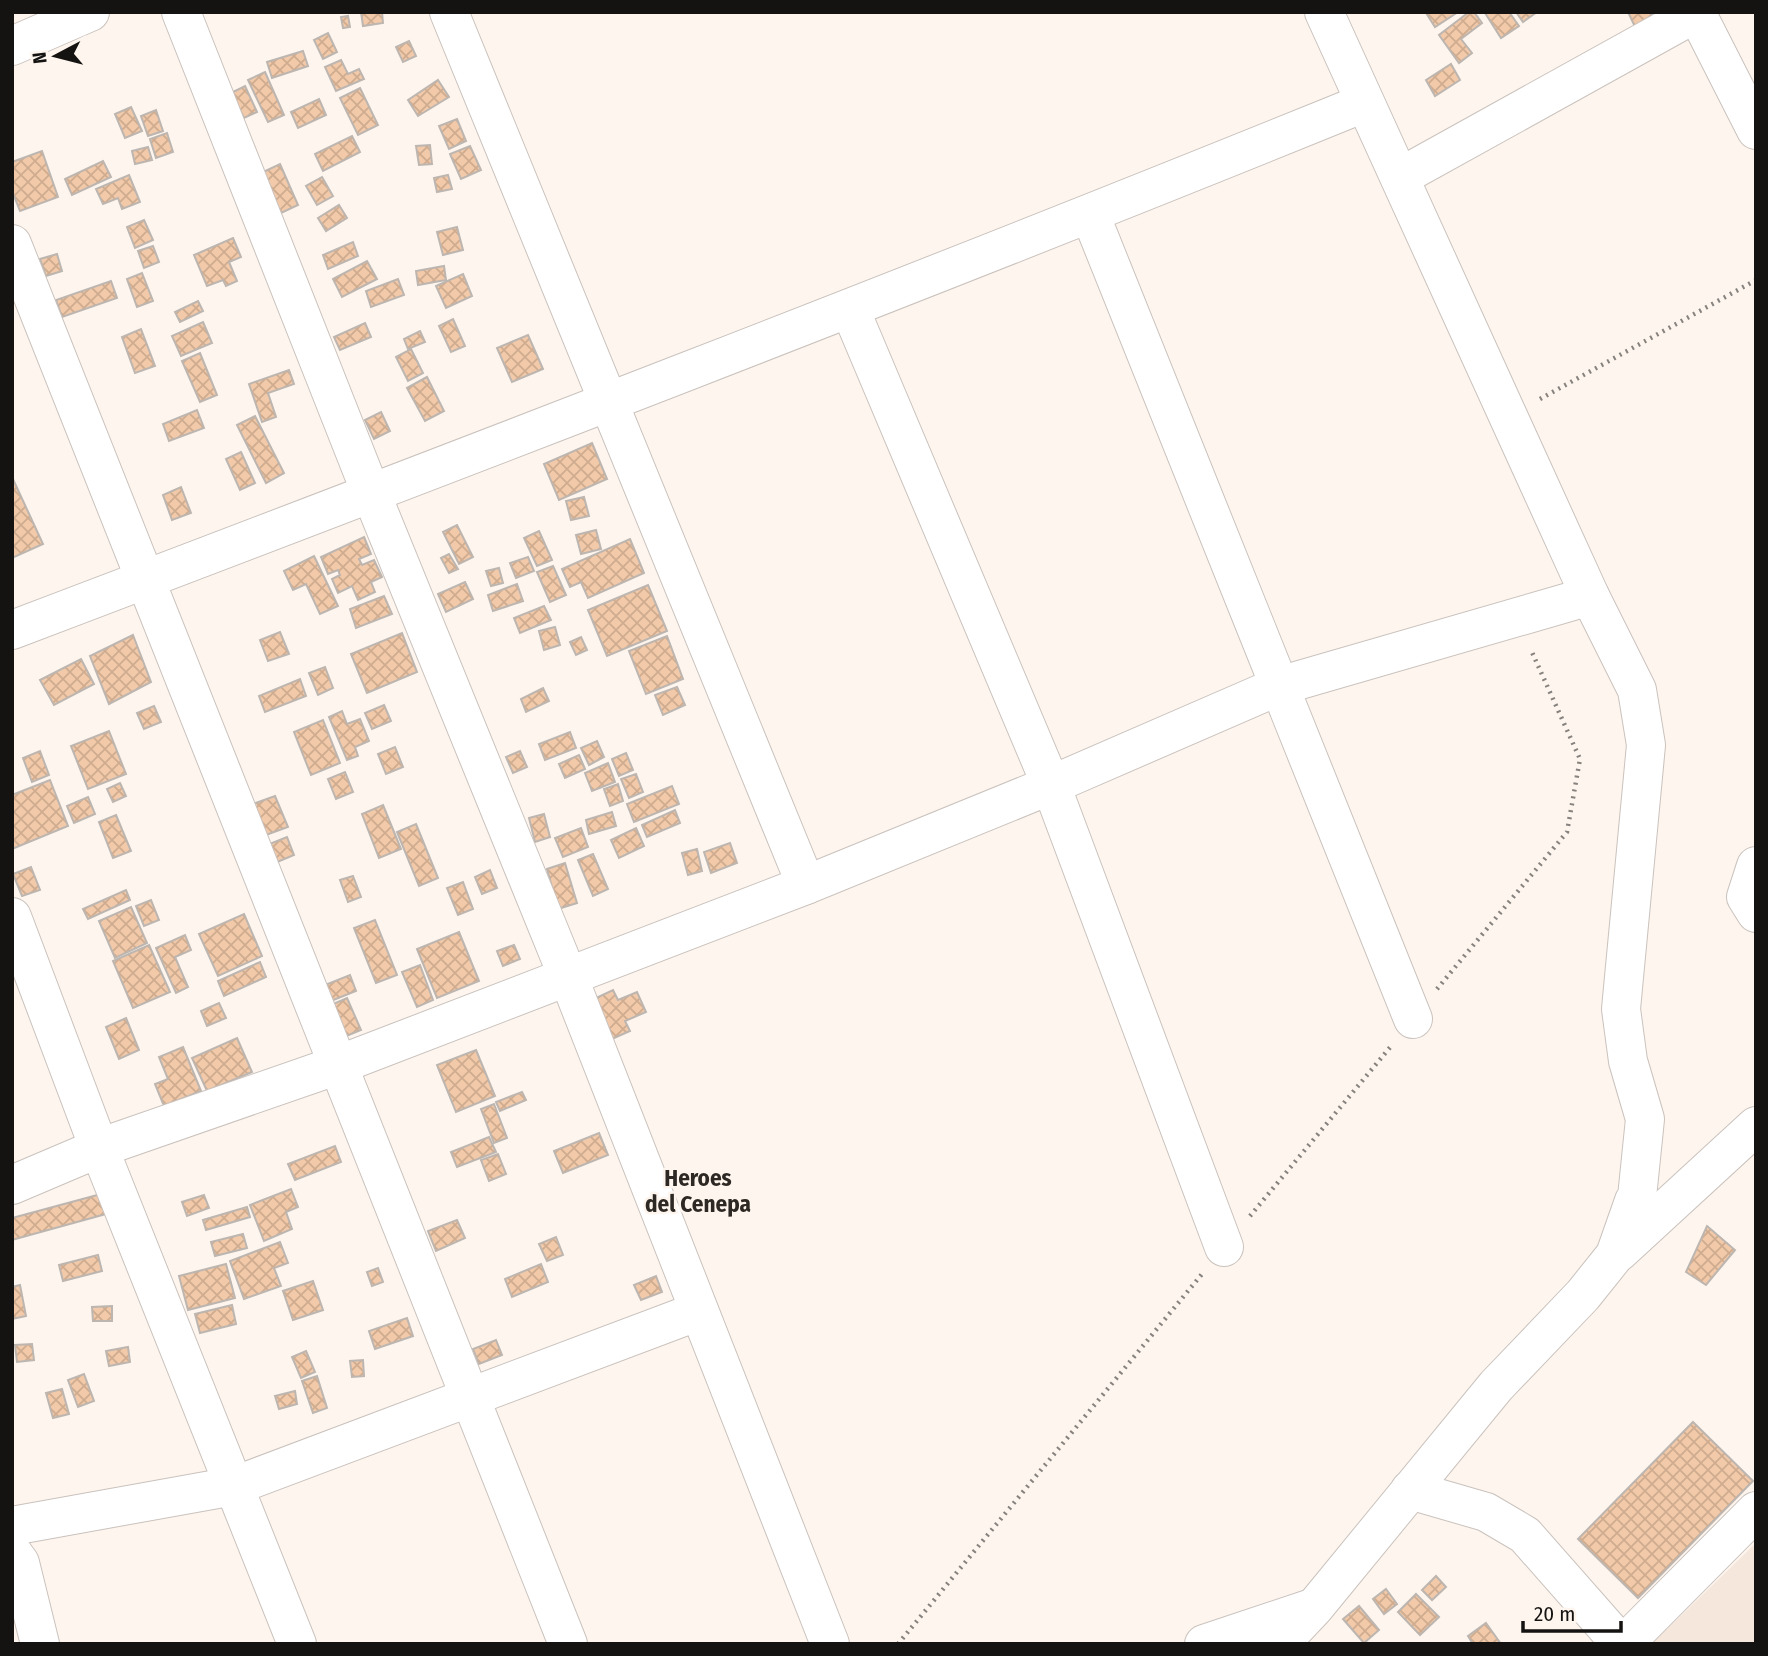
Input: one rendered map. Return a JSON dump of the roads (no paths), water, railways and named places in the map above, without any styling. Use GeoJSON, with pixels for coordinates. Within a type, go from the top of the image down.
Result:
{"type":"FeatureCollection","features":[{"type":"Feature","properties":{"kind":"street"},"geometry":{"type":"LineString","coordinates":[[12,46],[90,12]]}},
{"type":"Feature","properties":{"kind":"street"},"geometry":{"type":"LineString","coordinates":[[181,12],[371,494],[568,976],[830,1644]]}},
{"type":"Feature","properties":{"kind":"street"},"geometry":{"type":"LineString","coordinates":[[449,12],[806,885]]}},
{"type":"Feature","properties":{"kind":"street"},"geometry":{"type":"LineString","coordinates":[[1324,12],[1590,596],[1637,690],[1646,745],[1621,1009],[1628,1061],[1645,1119],[1637,1197],[1615,1255]]}},
{"type":"Feature","properties":{"kind":"street"},"geometry":{"type":"LineString","coordinates":[[1399,177],[1696,12],[1756,130]]}},
{"type":"Feature","properties":{"kind":"street"},"geometry":{"type":"LineString","coordinates":[[12,630],[850,309],[1364,103]]}},
{"type":"Feature","properties":{"kind":"street"},"geometry":{"type":"LineString","coordinates":[[1090,214],[1413,1019]]}},
{"type":"Feature","properties":{"kind":"street"},"geometry":{"type":"LineString","coordinates":[[12,244],[568,1644]]}},
{"type":"Feature","properties":{"kind":"street"},"geometry":{"type":"LineString","coordinates":[[850,309],[1051,785],[1224,1247]]}},
{"type":"Feature","properties":{"kind":"street"},"geometry":{"type":"LineString","coordinates":[[12,1185],[99,1148],[338,1065],[806,885],[1051,785],[1279,686],[1590,596]]}},
{"type":"Feature","properties":{"kind":"street"},"geometry":{"type":"LineString","coordinates":[[1756,866],[1746,897],[1756,913]]}},
{"type":"Feature","properties":{"kind":"street"},"geometry":{"type":"LineString","coordinates":[[12,918],[99,1148],[297,1644]]}},
{"type":"Feature","properties":{"kind":"street"},"geometry":{"type":"LineString","coordinates":[[1280,1644],[1314,1608],[1496,1386],[1583,1295],[1615,1255],[1756,1126]]}},
{"type":"Feature","properties":{"kind":"street"},"geometry":{"type":"LineString","coordinates":[[12,1526],[234,1486],[699,1311]]}},
{"type":"Feature","properties":{"kind":"street"},"geometry":{"type":"LineString","coordinates":[[1410,1490],[1486,1512],[1525,1535],[1623,1644],[1756,1511]]}},
{"type":"Feature","properties":{"kind":"street"},"geometry":{"type":"LineString","coordinates":[[12,1552],[20,1563],[40,1644]]}},
{"type":"Feature","properties":{"kind":"street"},"geometry":{"type":"LineString","coordinates":[[1204,1644],[1314,1608]]}},
{"type":"Feature","properties":{"kind":"district","name":"Heroes del Cenepa"},"geometry":{"type":"Point","coordinates":[698,1191]}}]}
